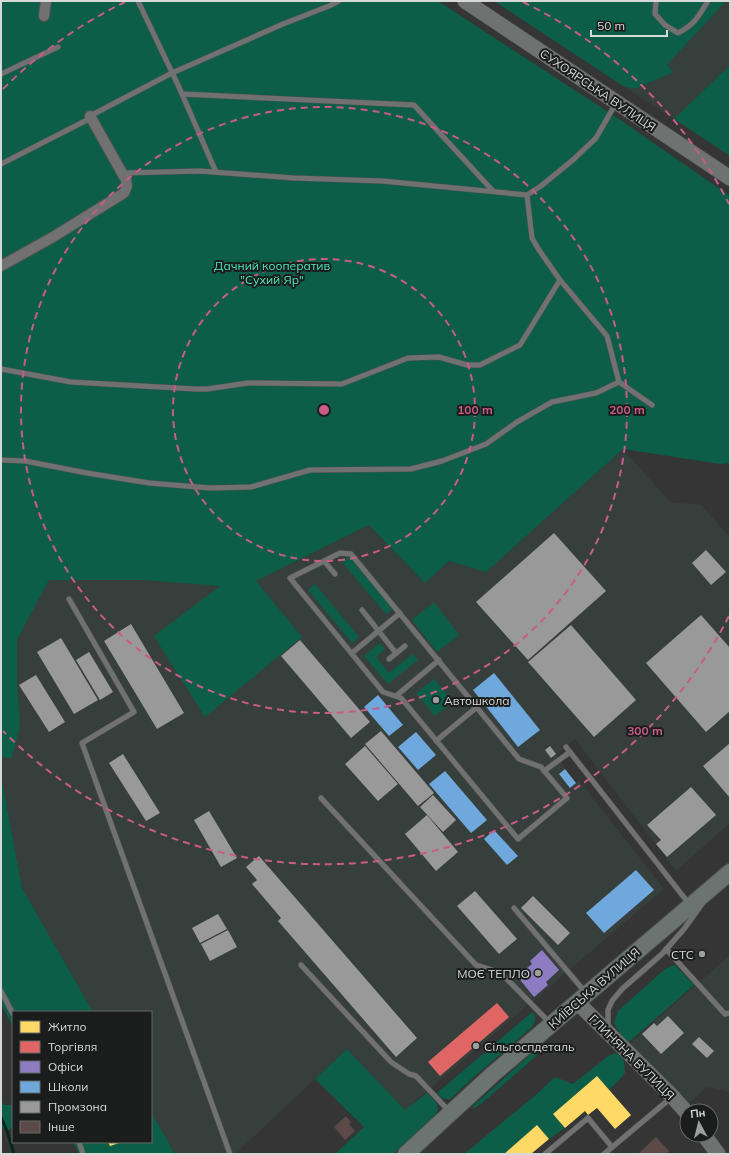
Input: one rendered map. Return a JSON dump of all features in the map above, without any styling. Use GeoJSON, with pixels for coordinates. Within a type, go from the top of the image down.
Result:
{"type":"FeatureCollection","features":[{"type":"Feature","properties":{"kind":"main road","name":"КИЇВСЬКА ВУЛИЦЯ"},"geometry":{"type":"LineString","coordinates":[[406,1154],[493,1074],[725,875]]}},
{"type":"Feature","properties":{"kind":"street"},"geometry":{"type":"LineString","coordinates":[[44,16],[46,1]]}},
{"type":"Feature","properties":{"kind":"street","name":"СУХОЯРСЬКА ВУЛИЦЯ"},"geometry":{"type":"LineString","coordinates":[[465,1],[730,178]]}},
{"type":"Feature","properties":{"kind":"street"},"geometry":{"type":"LineString","coordinates":[[1,266],[53,237],[124,193],[127,186],[126,180],[90,116]]}},
{"type":"Feature","properties":{"kind":"street","name":"ГЛИНЯНА ВУЛИЦЯ"},"geometry":{"type":"LineString","coordinates":[[582,998],[616,1040],[679,1104]]}},
{"type":"Feature","properties":{"kind":"street"},"geometry":{"type":"LineString","coordinates":[[710,1143],[718,1154]]}},
{"type":"Feature","properties":{"kind":"lane"},"geometry":{"type":"LineString","coordinates":[[138,1],[182,94],[216,172]]}},
{"type":"Feature","properties":{"kind":"lane"},"geometry":{"type":"LineString","coordinates":[[1,164],[87,120],[90,116],[172,73],[339,1]]}},
{"type":"Feature","properties":{"kind":"lane"},"geometry":{"type":"LineString","coordinates":[[656,1],[655,14],[665,25],[678,33],[688,28],[698,18],[708,1]]}},
{"type":"Feature","properties":{"kind":"lane"},"geometry":{"type":"LineString","coordinates":[[1,74],[58,47]]}},
{"type":"Feature","properties":{"kind":"lane"},"geometry":{"type":"LineString","coordinates":[[182,94],[414,104],[493,192]]}},
{"type":"Feature","properties":{"kind":"lane"},"geometry":{"type":"LineString","coordinates":[[123,174],[200,171],[294,178],[382,181],[527,195],[569,164],[596,138],[617,102]]}},
{"type":"Feature","properties":{"kind":"lane"},"geometry":{"type":"LineString","coordinates":[[527,195],[532,238],[539,250],[560,280],[607,336],[619,382],[652,405]]}},
{"type":"Feature","properties":{"kind":"lane"},"geometry":{"type":"LineString","coordinates":[[1,369],[71,382],[207,389],[248,383],[342,384],[408,358],[439,357],[466,365],[480,365],[520,345],[560,280]]}},
{"type":"Feature","properties":{"kind":"lane"},"geometry":{"type":"LineString","coordinates":[[1,460],[25,461],[149,483],[210,488],[251,487],[310,470],[411,469],[442,461],[486,444],[517,422],[552,402],[596,393],[619,382]]}},
{"type":"Feature","properties":{"kind":"lane"},"geometry":{"type":"LineString","coordinates":[[340,553],[352,554],[519,759],[541,767],[567,798],[518,839],[401,698],[384,692],[290,578],[324,561],[340,553]]}},
{"type":"Feature","properties":{"kind":"lane"},"geometry":{"type":"LineString","coordinates":[[324,561],[335,574]]}},
{"type":"Feature","properties":{"kind":"lane"},"geometry":{"type":"LineString","coordinates":[[69,599],[134,712],[82,743],[230,1154]]}},
{"type":"Feature","properties":{"kind":"lane"},"geometry":{"type":"LineString","coordinates":[[362,610],[396,653]]}},
{"type":"Feature","properties":{"kind":"lane"},"geometry":{"type":"LineString","coordinates":[[352,653],[400,613]]}},
{"type":"Feature","properties":{"kind":"lane"},"geometry":{"type":"LineString","coordinates":[[389,659],[405,646]]}},
{"type":"Feature","properties":{"kind":"lane"},"geometry":{"type":"LineString","coordinates":[[396,696],[438,660]]}},
{"type":"Feature","properties":{"kind":"lane"},"geometry":{"type":"LineString","coordinates":[[436,741],[477,707]]}},
{"type":"Feature","properties":{"kind":"lane"},"geometry":{"type":"LineString","coordinates":[[566,747],[690,906]]}},
{"type":"Feature","properties":{"kind":"lane"},"geometry":{"type":"LineString","coordinates":[[544,771],[570,752]]}},
{"type":"Feature","properties":{"kind":"lane"},"geometry":{"type":"LineString","coordinates":[[321,798],[476,965],[501,973],[551,1024]]}},
{"type":"Feature","properties":{"kind":"lane"},"geometry":{"type":"LineString","coordinates":[[616,1040],[608,1024],[608,1010],[612,1001],[622,989],[666,949],[684,929],[725,875]]}},
{"type":"Feature","properties":{"kind":"lane"},"geometry":{"type":"LineString","coordinates":[[514,908],[582,998]]}},
{"type":"Feature","properties":{"kind":"lane"},"geometry":{"type":"LineString","coordinates":[[666,949],[725,1014],[730,1013]]}},
{"type":"Feature","properties":{"kind":"lane"},"geometry":{"type":"LineString","coordinates":[[301,965],[392,1062],[409,1074],[416,1076],[450,1113]]}},
{"type":"Feature","properties":{"kind":"lane"},"geometry":{"type":"LineString","coordinates":[[1,991],[12,1012]]}},
{"type":"Feature","properties":{"kind":"lane"},"geometry":{"type":"LineString","coordinates":[[604,1154],[672,1096]]}},
{"type":"Feature","properties":{"kind":"lane"},"geometry":{"type":"LineString","coordinates":[[545,1154],[588,1118],[612,1147]]}},
{"type":"Feature","properties":{"kind":"lane"},"geometry":{"type":"LineString","coordinates":[[79,1143],[83,1154]]}},
{"type":"Feature","properties":{"kind":"shaded area"},"geometry":{"type":"Polygon","coordinates":[[[726,1],[730,1],[730,65],[674,119],[623,86],[635,89],[674,72],[667,65],[726,1]]]}},
{"type":"Feature","properties":{"kind":"shaded area"},"geometry":{"type":"Polygon","coordinates":[[[623,449],[670,502],[701,505],[730,537],[730,823],[676,871],[575,739],[557,754],[565,769],[576,783],[579,780],[664,889],[405,1110],[347,1049],[235,1154],[175,1154],[152,1114],[152,1011],[92,1011],[22,888],[1,775],[1,757],[13,757],[17,683],[17,640],[49,580],[142,580],[221,586],[256,581],[370,525],[425,583],[449,561],[486,572],[623,449]]]}},
{"type":"Feature","properties":{"kind":"shaded area"},"geometry":{"type":"Polygon","coordinates":[[[730,955],[730,1092],[707,1087],[689,1103],[685,1103],[628,1045],[730,955]]]}},
{"type":"Feature","properties":{"kind":"green space","name":"Дачний кооператив \"Сухий Яр\""},"geometry":{"type":"Polygon","coordinates":[[[1,1],[438,1],[619,119],[730,196],[730,463],[720,464],[623,449],[486,572],[449,561],[425,583],[369,525],[256,581],[302,637],[205,717],[154,636],[220,586],[142,580],[49,580],[17,640],[17,683],[20,725],[12,758],[1,757],[1,1]]]}},
{"type":"Feature","properties":{"kind":"green space"},"geometry":{"type":"Polygon","coordinates":[[[494,1],[726,1],[667,65],[674,72],[635,89],[623,86],[494,1]]]}},
{"type":"Feature","properties":{"kind":"green space"},"geometry":{"type":"Polygon","coordinates":[[[730,65],[730,156],[674,119],[730,65]]]}},
{"type":"Feature","properties":{"kind":"green space"},"geometry":{"type":"Polygon","coordinates":[[[349,556],[393,609],[386,614],[342,562],[349,556]]]}},
{"type":"Feature","properties":{"kind":"green space"},"geometry":{"type":"Polygon","coordinates":[[[315,584],[359,637],[352,643],[308,590],[315,584]]]}},
{"type":"Feature","properties":{"kind":"green space"},"geometry":{"type":"Polygon","coordinates":[[[434,602],[459,635],[437,652],[412,620],[434,602]]]}},
{"type":"Feature","properties":{"kind":"green space"},"geometry":{"type":"Polygon","coordinates":[[[380,643],[385,649],[376,657],[389,673],[413,654],[418,660],[388,684],[364,656],[380,643]]]}},
{"type":"Feature","properties":{"kind":"green space"},"geometry":{"type":"Polygon","coordinates":[[[434,679],[453,701],[435,716],[416,693],[434,679]]]}},
{"type":"Feature","properties":{"kind":"green space"},"geometry":{"type":"Polygon","coordinates":[[[1,775],[22,888],[92,1011],[12,1011],[12,1025],[1,1004],[1,775]]]}},
{"type":"Feature","properties":{"kind":"green space"},"geometry":{"type":"Polygon","coordinates":[[[675,965],[694,985],[629,1042],[624,1038],[615,1025],[614,1022],[618,1011],[665,969],[675,965]]]}},
{"type":"Feature","properties":{"kind":"green space"},"geometry":{"type":"Polygon","coordinates":[[[531,1013],[534,1013],[535,1019],[531,1028],[450,1099],[444,1099],[438,1095],[437,1093],[531,1013]]]}},
{"type":"Feature","properties":{"kind":"green space"},"geometry":{"type":"Polygon","coordinates":[[[347,1049],[405,1110],[427,1093],[438,1107],[436,1114],[393,1154],[335,1154],[364,1127],[315,1079],[347,1049]]]}},
{"type":"Feature","properties":{"kind":"green space"},"geometry":{"type":"Polygon","coordinates":[[[540,1049],[536,1056],[481,1104],[472,1108],[533,1052],[540,1049]]]}},
{"type":"Feature","properties":{"kind":"green space"},"geometry":{"type":"Polygon","coordinates":[[[615,1053],[621,1056],[624,1062],[625,1073],[609,1090],[597,1077],[554,1113],[565,1128],[549,1139],[537,1125],[504,1154],[464,1154],[538,1093],[555,1077],[573,1084],[608,1056],[615,1053]]]}},
{"type":"Feature","properties":{"kind":"green space"},"geometry":{"type":"Polygon","coordinates":[[[1,1100],[4,1105],[12,1105],[12,1128],[7,1131],[1,1126],[1,1100]]]}},
{"type":"Feature","properties":{"kind":"green space"},"geometry":{"type":"Polygon","coordinates":[[[152,1114],[175,1154],[79,1154],[74,1143],[152,1143],[152,1114]]]}},
{"type":"Feature","properties":{"kind":"building: Житло"},"geometry":{"type":"Polygon","coordinates":[[[597,1076],[631,1115],[615,1129],[597,1108],[588,1115],[585,1111],[565,1128],[553,1114],[597,1076]]]}},
{"type":"Feature","properties":{"kind":"building: Житло"},"geometry":{"type":"Polygon","coordinates":[[[537,1125],[549,1139],[531,1154],[504,1154],[537,1125]]]}},
{"type":"Feature","properties":{"kind":"building: Житло"},"geometry":{"type":"Polygon","coordinates":[[[108,1143],[119,1143],[110,1146],[108,1143]]]}},
{"type":"Feature","properties":{"kind":"building: Торгівля"},"geometry":{"type":"Polygon","coordinates":[[[497,1003],[509,1017],[440,1076],[428,1062],[497,1003]]]}},
{"type":"Feature","properties":{"kind":"building: Офіси","name":"МОЄ ТЕПЛО"},"geometry":{"type":"Polygon","coordinates":[[[542,950],[559,970],[546,982],[548,985],[534,997],[517,976],[532,964],[530,961],[542,950]]]}},
{"type":"Feature","properties":{"kind":"building: Школи"},"geometry":{"type":"Polygon","coordinates":[[[494,673],[540,730],[518,747],[473,690],[494,673]]]}},
{"type":"Feature","properties":{"kind":"building: Школи"},"geometry":{"type":"Polygon","coordinates":[[[378,695],[403,725],[389,736],[364,707],[378,695]]]}},
{"type":"Feature","properties":{"kind":"building: Школи"},"geometry":{"type":"Polygon","coordinates":[[[416,732],[436,755],[418,770],[398,747],[416,732]]]}},
{"type":"Feature","properties":{"kind":"building: Школи"},"geometry":{"type":"Polygon","coordinates":[[[565,769],[576,783],[570,788],[559,774],[565,769]]]}},
{"type":"Feature","properties":{"kind":"building: Школи"},"geometry":{"type":"Polygon","coordinates":[[[445,771],[487,820],[471,833],[429,784],[445,771]]]}},
{"type":"Feature","properties":{"kind":"building: Школи"},"geometry":{"type":"Polygon","coordinates":[[[494,830],[518,856],[507,865],[484,839],[494,830]]]}},
{"type":"Feature","properties":{"kind":"building: Школи"},"geometry":{"type":"Polygon","coordinates":[[[636,870],[654,890],[604,933],[586,913],[636,870]]]}},
{"type":"Feature","properties":{"kind":"building: Промзона"},"geometry":{"type":"Polygon","coordinates":[[[554,533],[606,591],[528,660],[476,602],[554,533]]]}},
{"type":"Feature","properties":{"kind":"building: Промзона"},"geometry":{"type":"Polygon","coordinates":[[[706,550],[726,572],[711,585],[692,563],[706,550]]]}},
{"type":"Feature","properties":{"kind":"building: Промзона"},"geometry":{"type":"Polygon","coordinates":[[[701,615],[730,648],[730,711],[706,732],[646,663],[701,615]]]}},
{"type":"Feature","properties":{"kind":"building: Промзона"},"geometry":{"type":"Polygon","coordinates":[[[131,624],[184,713],[157,729],[104,641],[131,624]]]}},
{"type":"Feature","properties":{"kind":"building: Промзона"},"geometry":{"type":"Polygon","coordinates":[[[571,625],[636,700],[594,737],[528,662],[571,625]]]}},
{"type":"Feature","properties":{"kind":"building: Промзона"},"geometry":{"type":"Polygon","coordinates":[[[61,638],[98,700],[74,714],[37,652],[61,638]]]}},
{"type":"Feature","properties":{"kind":"building: Промзона"},"geometry":{"type":"Polygon","coordinates":[[[300,640],[370,722],[351,738],[281,656],[300,640]]]}},
{"type":"Feature","properties":{"kind":"building: Промзона"},"geometry":{"type":"Polygon","coordinates":[[[89,652],[113,692],[100,700],[76,660],[89,652]]]}},
{"type":"Feature","properties":{"kind":"building: Промзона"},"geometry":{"type":"Polygon","coordinates":[[[36,675],[65,722],[49,732],[19,685],[36,675]]]}},
{"type":"Feature","properties":{"kind":"building: Промзона"},"geometry":{"type":"Polygon","coordinates":[[[381,731],[434,793],[418,806],[365,744],[381,731]]]}},
{"type":"Feature","properties":{"kind":"building: Промзона"},"geometry":{"type":"Polygon","coordinates":[[[730,743],[730,798],[703,766],[730,743]]]}},
{"type":"Feature","properties":{"kind":"building: Промзона"},"geometry":{"type":"Polygon","coordinates":[[[365,746],[398,784],[378,801],[345,764],[365,746]]]}},
{"type":"Feature","properties":{"kind":"building: Промзона"},"geometry":{"type":"Polygon","coordinates":[[[550,746],[556,754],[551,758],[545,750],[550,746]]]}},
{"type":"Feature","properties":{"kind":"building: Промзона"},"geometry":{"type":"Polygon","coordinates":[[[123,754],[160,813],[146,821],[109,763],[123,754]]]}},
{"type":"Feature","properties":{"kind":"building: Промзона"},"geometry":{"type":"Polygon","coordinates":[[[691,787],[716,815],[667,857],[656,844],[661,840],[647,825],[691,787]]]}},
{"type":"Feature","properties":{"kind":"building: Промзона"},"geometry":{"type":"Polygon","coordinates":[[[433,795],[456,820],[443,832],[420,807],[433,795]]]}},
{"type":"Feature","properties":{"kind":"building: Промзона"},"geometry":{"type":"Polygon","coordinates":[[[209,811],[237,858],[221,867],[194,820],[209,811]]]}},
{"type":"Feature","properties":{"kind":"building: Промзона"},"geometry":{"type":"Polygon","coordinates":[[[427,815],[458,852],[436,871],[405,834],[427,815]]]}},
{"type":"Feature","properties":{"kind":"building: Промзона"},"geometry":{"type":"Polygon","coordinates":[[[259,856],[417,1038],[396,1057],[278,921],[281,918],[252,884],[257,880],[246,867],[259,856]]]}},
{"type":"Feature","properties":{"kind":"building: Промзона"},"geometry":{"type":"Polygon","coordinates":[[[475,891],[517,939],[499,954],[457,906],[475,891]]]}},
{"type":"Feature","properties":{"kind":"building: Промзона"},"geometry":{"type":"Polygon","coordinates":[[[533,896],[570,933],[558,945],[521,908],[533,896]]]}},
{"type":"Feature","properties":{"kind":"building: Промзона"},"geometry":{"type":"Polygon","coordinates":[[[218,914],[227,929],[200,943],[192,928],[218,914]]]}},
{"type":"Feature","properties":{"kind":"building: Промзона"},"geometry":{"type":"Polygon","coordinates":[[[228,930],[237,947],[210,961],[201,944],[228,930]]]}},
{"type":"Feature","properties":{"kind":"building: Промзона"},"geometry":{"type":"Polygon","coordinates":[[[668,1016],[684,1033],[661,1054],[642,1034],[654,1023],[657,1026],[668,1016]]]}},
{"type":"Feature","properties":{"kind":"building: Промзона"},"geometry":{"type":"Polygon","coordinates":[[[699,1037],[714,1051],[707,1058],[692,1044],[699,1037]]]}},
{"type":"Feature","properties":{"kind":"building: Інше"},"geometry":{"type":"Polygon","coordinates":[[[346,1116],[351,1122],[349,1124],[355,1131],[345,1140],[334,1127],[346,1116]]]}},
{"type":"Feature","properties":{"kind":"building: Інше"},"geometry":{"type":"Polygon","coordinates":[[[656,1137],[669,1151],[666,1154],[638,1154],[656,1137]]]}},
{"type":"Feature","properties":{"kind":"waterway"},"geometry":{"type":"LineString","coordinates":[[1,1117],[14,1154]]}},
{"type":"Feature","properties":{"kind":"place","name":"Автошкола"},"geometry":{"type":"Point","coordinates":[436,700]}},
{"type":"Feature","properties":{"kind":"place","name":"СТС"},"geometry":{"type":"Point","coordinates":[702,954]}},
{"type":"Feature","properties":{"kind":"place","name":"МОЄ ТЕПЛО"},"geometry":{"type":"Point","coordinates":[538,973]}},
{"type":"Feature","properties":{"kind":"place","name":"Сільгоспдеталь"},"geometry":{"type":"Point","coordinates":[476,1046]}}]}
